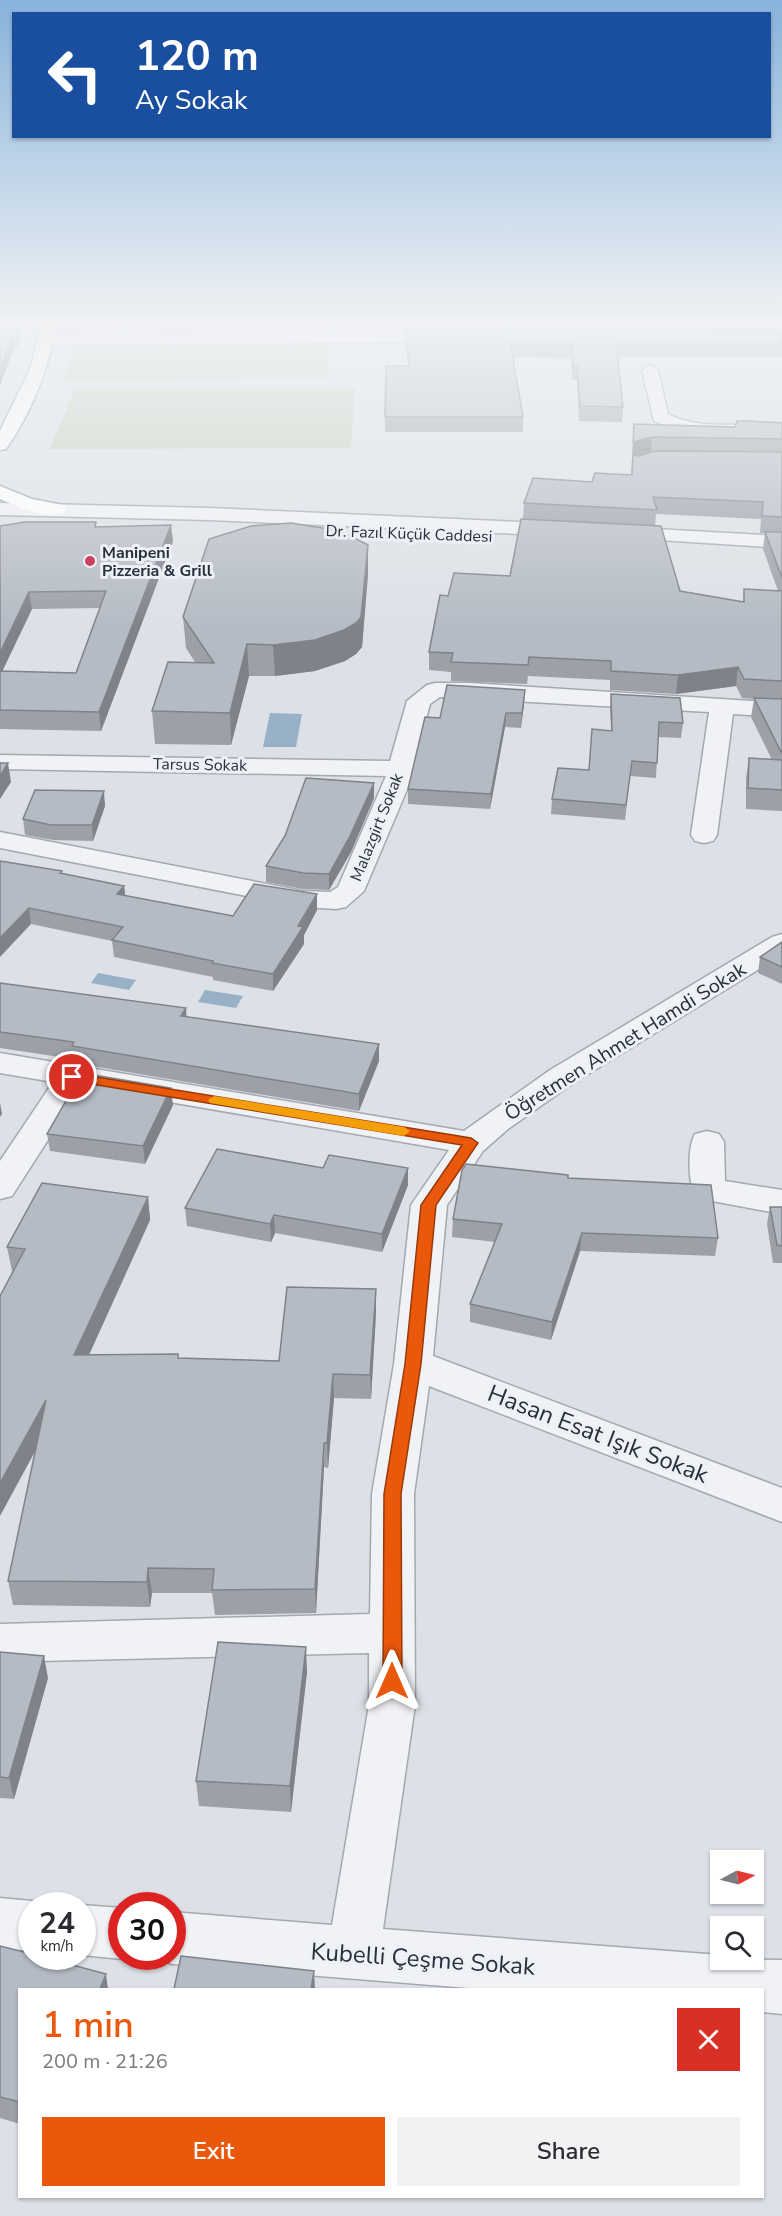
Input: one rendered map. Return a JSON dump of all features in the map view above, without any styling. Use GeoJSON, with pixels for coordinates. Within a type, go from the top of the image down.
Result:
{"type":"FeatureCollection","features":[{"type":"Feature","properties":{"kind":"main road"},"geometry":{"type":"LineString","coordinates":[[0,445],[13,422]]}},
{"type":"Feature","properties":{"kind":"main road"},"geometry":{"type":"LineString","coordinates":[[0,492],[53,515]]}},
{"type":"Feature","properties":{"kind":"main road"},"geometry":{"type":"LineString","coordinates":[[4,525],[53,515]]}},
{"type":"Feature","properties":{"kind":"street"},"geometry":{"type":"LineString","coordinates":[[666,422],[686,426],[782,428]]}},
{"type":"Feature","properties":{"kind":"street","name":"Dr. Fazıl Küçük Caddesi"},"geometry":{"type":"LineString","coordinates":[[0,508],[53,515],[592,536]]}},
{"type":"Feature","properties":{"kind":"street","name":"Dr. Fazıl Küçük Caddesi"},"geometry":{"type":"LineString","coordinates":[[53,515],[266,516],[782,548]]}},
{"type":"Feature","properties":{"kind":"street"},"geometry":{"type":"LineString","coordinates":[[592,536],[782,542]]}},
{"type":"Feature","properties":{"kind":"street","name":"Malazgirt Sokak"},"geometry":{"type":"LineString","coordinates":[[0,840],[151,872],[303,899],[336,901],[350,891],[396,786],[419,701],[435,690],[782,710]]}},
{"type":"Feature","properties":{"kind":"street"},"geometry":{"type":"LineString","coordinates":[[704,836],[722,706]]}},
{"type":"Feature","properties":{"kind":"street","name":"Tarsus Sokak"},"geometry":{"type":"LineString","coordinates":[[0,762],[400,769]]}},
{"type":"Feature","properties":{"kind":"street","name":"Öğretmen Ahmet Hamdi Sokak"},"geometry":{"type":"LineString","coordinates":[[471,1143],[561,1077],[782,943]]}},
{"type":"Feature","properties":{"kind":"street"},"geometry":{"type":"LineString","coordinates":[[0,1064],[471,1143],[429,1205],[413,1364],[393,1494],[392,1705],[353,1954]]}},
{"type":"Feature","properties":{"kind":"street"},"geometry":{"type":"LineString","coordinates":[[0,1188],[72,1077]]}},
{"type":"Feature","properties":{"kind":"street"},"geometry":{"type":"LineString","coordinates":[[707,1142],[708,1190],[782,1202]]}},
{"type":"Feature","properties":{"kind":"street","name":"Hasan Esat Işık Sokak"},"geometry":{"type":"LineString","coordinates":[[413,1364],[782,1505]]}},
{"type":"Feature","properties":{"kind":"street"},"geometry":{"type":"LineString","coordinates":[[0,1643],[392,1633]]}},
{"type":"Feature","properties":{"kind":"street"},"geometry":{"type":"LineString","coordinates":[[0,1923],[18,1925]]}},
{"type":"Feature","properties":{"kind":"street","name":"Kubelli Çeşme Sokak"},"geometry":{"type":"LineString","coordinates":[[186,1939],[782,1987]]}},
{"type":"Feature","properties":{"kind":"green space"},"geometry":{"type":"Polygon","coordinates":[[[61,422],[353,422],[351,448],[50,449],[61,422]]]}},
{"type":"Feature","properties":{"kind":"water"},"geometry":{"type":"Polygon","coordinates":[[[270,713],[302,714],[296,747],[263,747],[270,713]]]}},
{"type":"Feature","properties":{"kind":"water"},"geometry":{"type":"Polygon","coordinates":[[[98,973],[136,980],[129,990],[91,983],[98,973]]]}},
{"type":"Feature","properties":{"kind":"water"},"geometry":{"type":"Polygon","coordinates":[[[205,990],[243,996],[236,1008],[198,1002],[205,990]]]}},
{"type":"Feature","properties":{"kind":"building"},"geometry":{"type":"Polygon","coordinates":[[[737,422],[782,423],[782,439],[652,437],[633,442],[634,424],[735,427],[737,422]]]}},
{"type":"Feature","properties":{"kind":"building"},"geometry":{"type":"Polygon","coordinates":[[[655,451],[782,452],[782,517],[762,516],[763,502],[653,497],[657,510],[524,503],[533,478],[592,482],[595,473],[632,475],[633,455],[639,456],[655,451]]]}},
{"type":"Feature","properties":{"kind":"building"},"geometry":{"type":"Polygon","coordinates":[[[521,519],[661,526],[680,591],[744,602],[744,589],[782,591],[782,681],[744,679],[738,667],[678,675],[611,671],[611,661],[529,657],[528,665],[451,662],[453,653],[429,652],[440,595],[448,596],[454,573],[510,576],[521,519]]]}},
{"type":"Feature","properties":{"kind":"building"},"geometry":{"type":"Polygon","coordinates":[[[25,522],[96,522],[95,527],[171,525],[99,712],[0,710],[0,671],[76,673],[106,591],[29,592],[0,653],[0,526],[25,522]]]}},
{"type":"Feature","properties":{"kind":"building"},"geometry":{"type":"Polygon","coordinates":[[[291,523],[341,531],[368,545],[361,617],[344,630],[315,640],[273,645],[247,644],[230,713],[152,711],[168,662],[214,663],[183,617],[209,539],[251,526],[291,523]]]}},
{"type":"Feature","properties":{"kind":"building"},"geometry":{"type":"Polygon","coordinates":[[[765,532],[782,532],[782,578],[765,532]]]}},
{"type":"Feature","properties":{"kind":"building"},"geometry":{"type":"Polygon","coordinates":[[[447,685],[525,690],[522,713],[506,713],[491,794],[408,789],[425,717],[440,718],[447,685]]]}},
{"type":"Feature","properties":{"kind":"building"},"geometry":{"type":"Polygon","coordinates":[[[611,694],[680,698],[683,723],[659,722],[657,763],[632,761],[626,805],[552,799],[558,768],[589,770],[592,729],[612,731],[611,694]]]}},
{"type":"Feature","properties":{"kind":"building"},"geometry":{"type":"Polygon","coordinates":[[[754,698],[782,699],[782,754],[754,698]]]}},
{"type":"Feature","properties":{"kind":"building"},"geometry":{"type":"Polygon","coordinates":[[[749,758],[782,760],[782,790],[748,788],[749,758]]]}},
{"type":"Feature","properties":{"kind":"building"},"geometry":{"type":"Polygon","coordinates":[[[0,763],[8,763],[0,776],[0,763]]]}},
{"type":"Feature","properties":{"kind":"building"},"geometry":{"type":"Polygon","coordinates":[[[306,778],[374,783],[350,836],[329,874],[303,873],[266,866],[285,836],[306,778]]]}},
{"type":"Feature","properties":{"kind":"building"},"geometry":{"type":"Polygon","coordinates":[[[35,790],[104,791],[92,825],[51,825],[23,819],[35,790]]]}},
{"type":"Feature","properties":{"kind":"building"},"geometry":{"type":"Polygon","coordinates":[[[0,861],[62,871],[60,873],[124,886],[117,894],[233,916],[254,884],[317,894],[298,926],[303,927],[273,974],[212,963],[213,961],[112,940],[123,927],[29,908],[0,938],[0,861]]]}},
{"type":"Feature","properties":{"kind":"building"},"geometry":{"type":"Polygon","coordinates":[[[782,942],[782,967],[760,957],[782,942]]]}},
{"type":"Feature","properties":{"kind":"building"},"geometry":{"type":"Polygon","coordinates":[[[0,983],[186,1008],[181,1016],[379,1044],[359,1094],[72,1046],[74,1042],[0,1032],[0,983]]]}},
{"type":"Feature","properties":{"kind":"building"},"geometry":{"type":"Polygon","coordinates":[[[82,1073],[171,1088],[143,1146],[47,1134],[82,1073]]]}},
{"type":"Feature","properties":{"kind":"building"},"geometry":{"type":"Polygon","coordinates":[[[217,1149],[323,1168],[329,1155],[408,1168],[382,1234],[274,1215],[270,1224],[185,1208],[217,1149]]]}},
{"type":"Feature","properties":{"kind":"building"},"geometry":{"type":"Polygon","coordinates":[[[466,1164],[568,1175],[568,1178],[711,1185],[718,1238],[582,1233],[552,1322],[470,1304],[502,1224],[453,1219],[462,1170],[466,1164]]]}},
{"type":"Feature","properties":{"kind":"building"},"geometry":{"type":"Polygon","coordinates":[[[42,1183],[148,1197],[74,1355],[178,1354],[178,1358],[279,1361],[287,1287],[376,1289],[370,1375],[333,1374],[327,1443],[324,1443],[315,1589],[212,1590],[214,1569],[148,1568],[147,1582],[8,1581],[46,1400],[0,1483],[0,1296],[25,1249],[7,1247],[42,1183]]]}},
{"type":"Feature","properties":{"kind":"building"},"geometry":{"type":"Polygon","coordinates":[[[770,1207],[782,1207],[782,1246],[777,1245],[770,1207]]]}},
{"type":"Feature","properties":{"kind":"building"},"geometry":{"type":"Polygon","coordinates":[[[218,1642],[306,1647],[290,1786],[196,1781],[218,1642]]]}},
{"type":"Feature","properties":{"kind":"building"},"geometry":{"type":"Polygon","coordinates":[[[0,1652],[44,1656],[9,1778],[0,1777],[0,1652]]]}},
{"type":"Feature","properties":{"kind":"building"},"geometry":{"type":"Polygon","coordinates":[[[0,1946],[18,1950],[18,1970],[91,1970],[106,1974],[100,1988],[18,1988],[18,2102],[0,2097],[0,1946]]]}},
{"type":"Feature","properties":{"kind":"building"},"geometry":{"type":"Polygon","coordinates":[[[186,1957],[314,1971],[311,1988],[174,1988],[178,1970],[186,1970],[186,1957]]]}},
{"type":"Feature","properties":{"kind":"slow traffic"},"geometry":{"type":"LineString","coordinates":[[214,1100],[404,1131]]}},
{"type":"Feature","properties":{"kind":"place","name":"Manipeni Pizzeria & Grill"},"geometry":{"type":"Point","coordinates":[90,561]}},
{"type":"Feature","properties":{"kind":"route"},"geometry":{"type":"LineString","coordinates":[[72,1077],[471,1143],[429,1205],[413,1364],[393,1494],[392,1681]]}}]}
